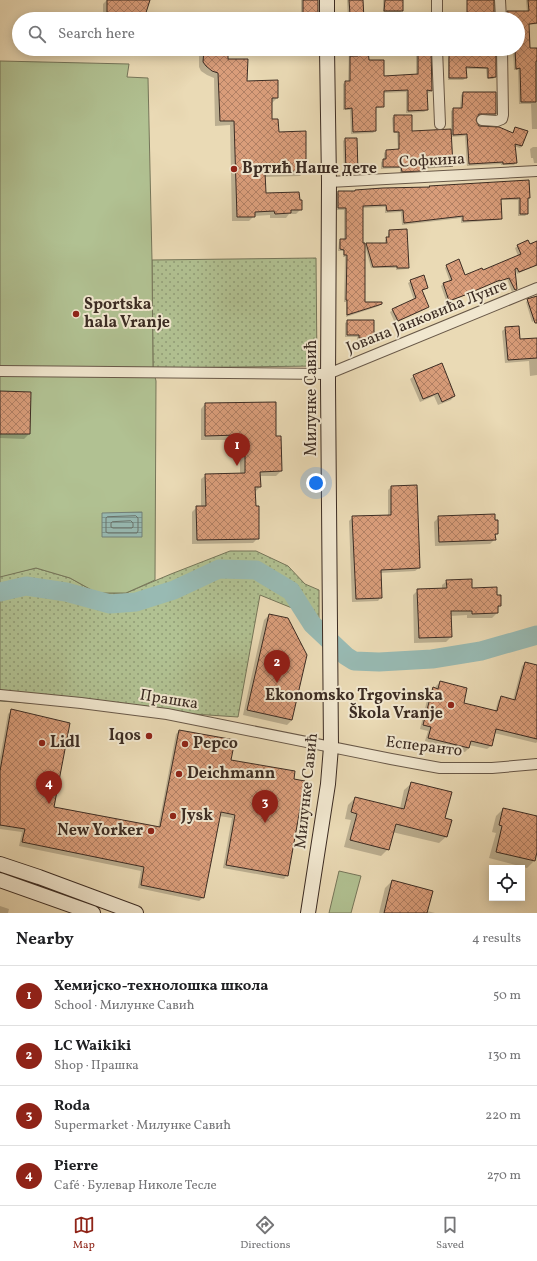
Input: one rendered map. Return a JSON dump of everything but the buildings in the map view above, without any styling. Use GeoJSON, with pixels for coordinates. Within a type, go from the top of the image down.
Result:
{"type":"FeatureCollection","features":[{"type":"Feature","properties":{"kind":"street"},"geometry":{"type":"LineString","coordinates":[[327,0],[327,12]]}},
{"type":"Feature","properties":{"kind":"street"},"geometry":{"type":"LineString","coordinates":[[437,0],[437,12]]}},
{"type":"Feature","properties":{"kind":"street"},"geometry":{"type":"LineString","coordinates":[[500,0],[501,12]]}},
{"type":"Feature","properties":{"kind":"street","name":"Милунке Савић"},"geometry":{"type":"LineString","coordinates":[[308,913],[328,784],[331,747],[327,56]]}},
{"type":"Feature","properties":{"kind":"street"},"geometry":{"type":"LineString","coordinates":[[437,56],[440,124]]}},
{"type":"Feature","properties":{"kind":"street"},"geometry":{"type":"LineString","coordinates":[[482,120],[497,121],[502,119],[502,56]]}},
{"type":"Feature","properties":{"kind":"street","name":"Софкина"},"geometry":{"type":"LineString","coordinates":[[329,182],[537,171]]}},
{"type":"Feature","properties":{"kind":"street","name":"Јована Јанковића Лунге"},"geometry":{"type":"LineString","coordinates":[[328,374],[537,288]]}},
{"type":"Feature","properties":{"kind":"street"},"geometry":{"type":"LineString","coordinates":[[0,371],[328,374]]}},
{"type":"Feature","properties":{"kind":"street","name":"Прашка"},"geometry":{"type":"LineString","coordinates":[[0,695],[81,703],[166,714],[331,747]]}},
{"type":"Feature","properties":{"kind":"street","name":"Есперанто"},"geometry":{"type":"LineString","coordinates":[[331,747],[440,768],[492,768],[537,764]]}},
{"type":"Feature","properties":{"kind":"street"},"geometry":{"type":"LineString","coordinates":[[0,864],[136,913]]}},
{"type":"Feature","properties":{"kind":"street"},"geometry":{"type":"LineString","coordinates":[[0,880],[93,913]]}},
{"type":"Feature","properties":{"kind":"green space","name":"Sportska hala Vranje"},"geometry":{"type":"Polygon","coordinates":[[[0,61],[129,64],[127,77],[148,78],[153,368],[156,381],[155,580],[126,593],[97,593],[70,578],[36,568],[0,577],[0,61]]]}},
{"type":"Feature","properties":{"kind":"green space"},"geometry":{"type":"Polygon","coordinates":[[[316,258],[317,366],[153,368],[152,260],[316,258]]]}},
{"type":"Feature","properties":{"kind":"green space"},"geometry":{"type":"Polygon","coordinates":[[[230,551],[256,551],[288,566],[305,584],[319,590],[319,619],[260,595],[238,717],[0,701],[1,576],[36,568],[70,578],[97,593],[126,593],[230,551]]]}},
{"type":"Feature","properties":{"kind":"green space"},"geometry":{"type":"Polygon","coordinates":[[[339,871],[361,876],[351,913],[329,913],[339,871]]]}},
{"type":"Feature","properties":{"kind":"water"},"geometry":{"type":"Polygon","coordinates":[[[142,512],[142,537],[102,537],[102,513],[142,512]]]}},
{"type":"Feature","properties":{"kind":"waterway"},"geometry":{"type":"LineString","coordinates":[[0,592],[26,586],[66,592],[110,604],[136,602],[174,590],[219,569],[256,570],[291,591],[312,624],[346,656],[354,661],[379,662],[432,659],[481,651],[537,635]]}},
{"type":"Feature","properties":{"kind":"place","name":"Вртић Наше дете"},"geometry":{"type":"Point","coordinates":[234,169]}},
{"type":"Feature","properties":{"kind":"place","name":"Sportska hala Vranje"},"geometry":{"type":"Point","coordinates":[76,314]}},
{"type":"Feature","properties":{"kind":"place","name":"Хемијско-технолошка школа"},"geometry":{"type":"Point","coordinates":[237,466]}},
{"type":"Feature","properties":{"kind":"place","name":"LC Waikiki"},"geometry":{"type":"Point","coordinates":[277,683]}},
{"type":"Feature","properties":{"kind":"place","name":"Ekonomsko Trgovinska Škola Vranje"},"geometry":{"type":"Point","coordinates":[451,705]}},
{"type":"Feature","properties":{"kind":"place","name":"Iqos"},"geometry":{"type":"Point","coordinates":[149,736]}},
{"type":"Feature","properties":{"kind":"place","name":"Lidl"},"geometry":{"type":"Point","coordinates":[42,743]}},
{"type":"Feature","properties":{"kind":"place","name":"Pepco"},"geometry":{"type":"Point","coordinates":[185,744]}},
{"type":"Feature","properties":{"kind":"place","name":"Deichmann"},"geometry":{"type":"Point","coordinates":[179,774]}},
{"type":"Feature","properties":{"kind":"place","name":"Pierre"},"geometry":{"type":"Point","coordinates":[49,804]}},
{"type":"Feature","properties":{"kind":"place","name":"Jysk"},"geometry":{"type":"Point","coordinates":[173,816]}},
{"type":"Feature","properties":{"kind":"place","name":"Roda"},"geometry":{"type":"Point","coordinates":[265,823]}},
{"type":"Feature","properties":{"kind":"place","name":"New Yorker"},"geometry":{"type":"Point","coordinates":[151,831]}}]}
